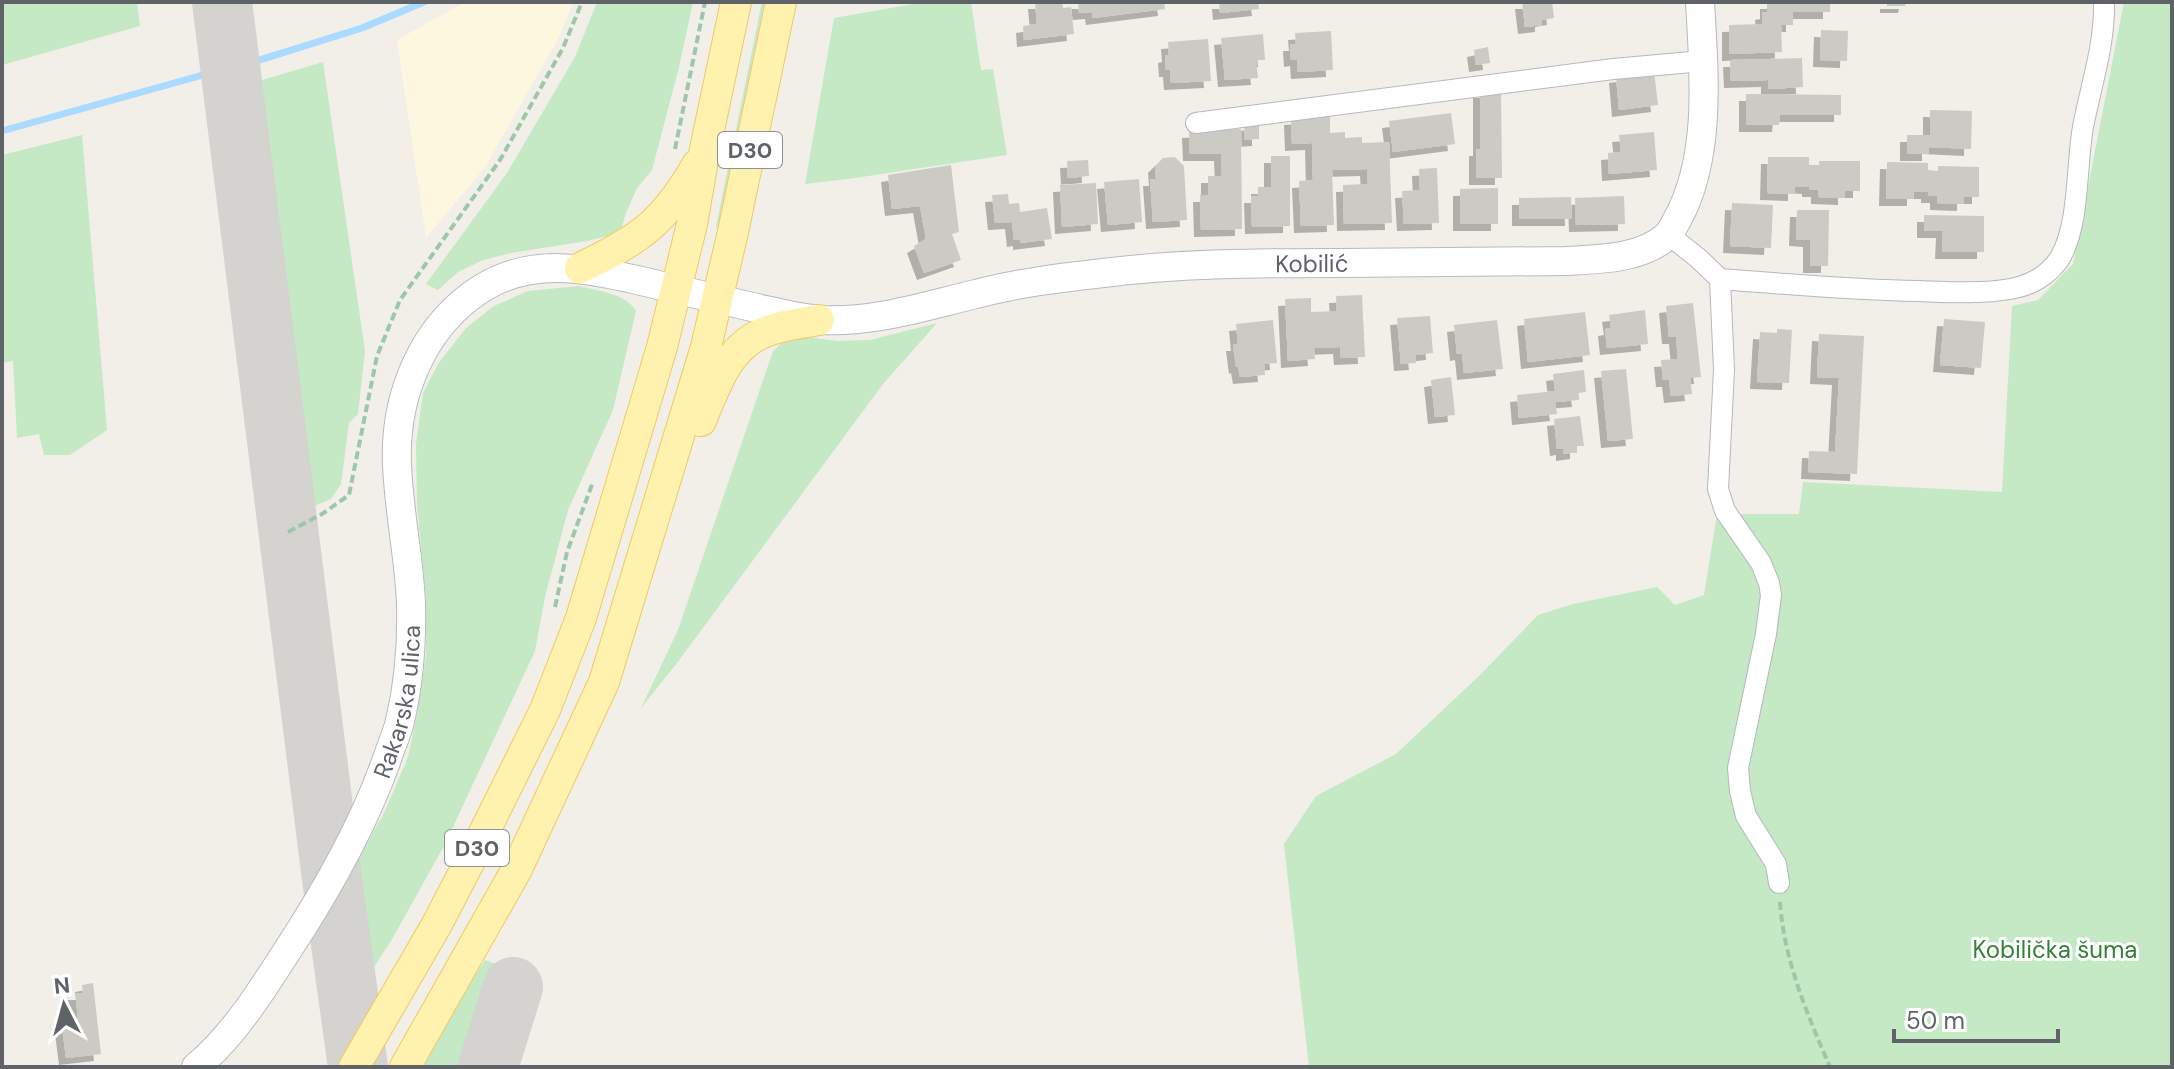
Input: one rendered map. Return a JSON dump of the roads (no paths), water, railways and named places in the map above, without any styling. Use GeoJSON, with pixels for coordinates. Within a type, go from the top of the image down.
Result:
{"type":"FeatureCollection","features":[{"type":"Feature","properties":{"kind":"main road","name":"D30"},"geometry":{"type":"LineString","coordinates":[[354,1067],[436,926],[474,853],[545,710],[581,618],[662,347],[692,224],[736,2]]}},
{"type":"Feature","properties":{"kind":"main road","name":"D30"},"geometry":{"type":"LineString","coordinates":[[405,1067],[517,869],[604,682],[706,347],[737,218],[781,2]]}},
{"type":"Feature","properties":{"kind":"main road"},"geometry":{"type":"LineString","coordinates":[[1669,235],[1684,208],[1693,180],[1703,123],[1700,2]]}},
{"type":"Feature","properties":{"kind":"main road"},"geometry":{"type":"LineString","coordinates":[[580,268],[623,248],[651,226],[681,194],[705,149]]}},
{"type":"Feature","properties":{"kind":"main road","name":"Kobilić"},"geometry":{"type":"LineString","coordinates":[[580,268],[819,320],[896,314],[1005,287],[1139,269],[1228,263],[1567,261],[1614,257],[1643,250],[1669,235]]}},
{"type":"Feature","properties":{"kind":"main road","name":"Rakarska ulica"},"geometry":{"type":"LineString","coordinates":[[196,1067],[219,1047],[237,1025],[314,911],[371,803],[400,723],[410,655],[411,602],[397,466],[397,436],[415,364],[450,314],[486,286],[513,273],[558,267],[580,268]]}},
{"type":"Feature","properties":{"kind":"main road"},"geometry":{"type":"LineString","coordinates":[[632,593],[659,546],[705,410],[726,365],[755,337],[819,320]]}},
{"type":"Feature","properties":{"kind":"street"},"geometry":{"type":"LineString","coordinates":[[1669,235],[1720,279],[1854,290],[1962,292],[2011,289],[2031,283],[2049,272],[2069,237],[2083,128],[2105,25],[2104,2]]}},
{"type":"Feature","properties":{"kind":"street"},"geometry":{"type":"LineString","coordinates":[[1196,123],[1613,69],[1703,61]]}},
{"type":"Feature","properties":{"kind":"street"},"geometry":{"type":"LineString","coordinates":[[1720,279],[1724,370],[1718,489],[1725,511],[1761,563],[1771,595],[1738,768],[1740,791],[1746,816],[1776,864],[1779,883]]}},
{"type":"Feature","properties":{"kind":"waterway"},"geometry":{"type":"LineString","coordinates":[[250,63],[362,28],[424,2]]}},
{"type":"Feature","properties":{"kind":"waterway"},"geometry":{"type":"LineString","coordinates":[[2,131],[210,73]]}},
{"type":"Feature","properties":{"kind":"park label","name":"Kobilička šuma"},"geometry":{"type":"Point","coordinates":[2055,949]}}]}
